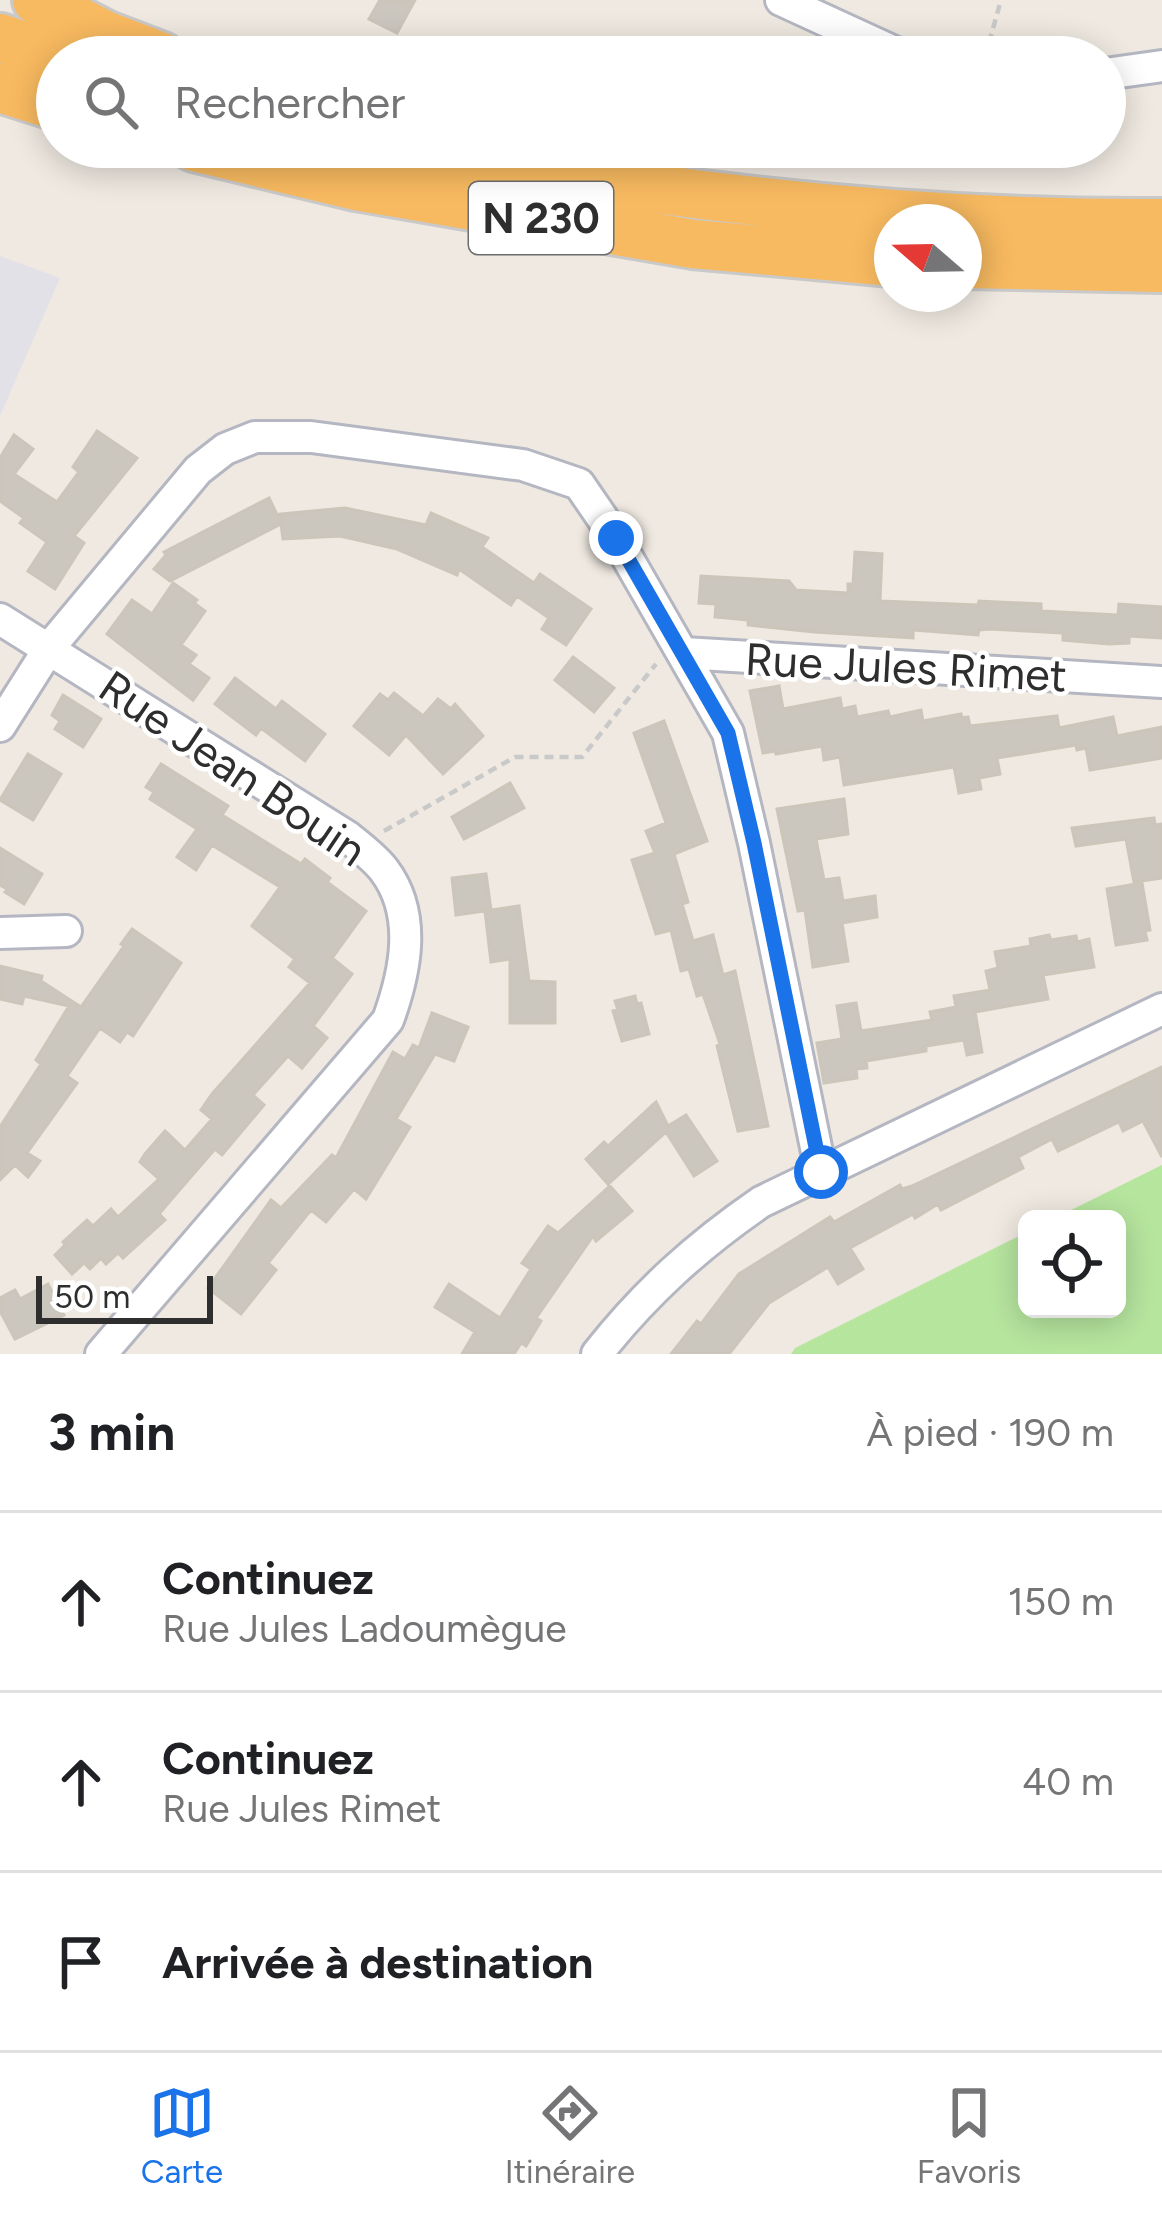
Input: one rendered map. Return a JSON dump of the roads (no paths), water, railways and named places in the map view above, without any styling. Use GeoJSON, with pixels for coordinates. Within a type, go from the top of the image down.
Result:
{"type":"FeatureCollection","features":[{"type":"Feature","properties":{"kind":"highway"},"geometry":{"type":"LineString","coordinates":[[37,0],[107,36]]}},
{"type":"Feature","properties":{"kind":"highway"},"geometry":{"type":"LineString","coordinates":[[0,38],[36,50]]}},
{"type":"Feature","properties":{"kind":"highway"},"geometry":{"type":"LineString","coordinates":[[0,88],[36,99]]}},
{"type":"Feature","properties":{"kind":"highway"},"geometry":{"type":"LineString","coordinates":[[0,111],[36,120]]}},
{"type":"Feature","properties":{"kind":"highway","name":"N 230"},"geometry":{"type":"LineString","coordinates":[[279,168],[356,186],[693,244],[874,260]]}},
{"type":"Feature","properties":{"kind":"highway","name":"N 230"},"geometry":{"type":"LineString","coordinates":[[513,168],[699,196],[868,212],[1162,223]]}},
{"type":"Feature","properties":{"kind":"highway"},"geometry":{"type":"LineString","coordinates":[[525,168],[544,174]]}},
{"type":"Feature","properties":{"kind":"highway"},"geometry":{"type":"LineString","coordinates":[[982,264],[1162,268]]}},
{"type":"Feature","properties":{"kind":"street"},"geometry":{"type":"LineString","coordinates":[[781,0],[859,36]]}},
{"type":"Feature","properties":{"kind":"street"},"geometry":{"type":"LineString","coordinates":[[1126,71],[1162,66]]}},
{"type":"Feature","properties":{"kind":"street"},"geometry":{"type":"LineString","coordinates":[[0,726],[50,647],[198,470],[225,449],[255,437],[311,437],[523,465],[579,484],[616,538],[728,733],[821,1172]]}},
{"type":"Feature","properties":{"kind":"street","name":"Rue Jean Bouin"},"geometry":{"type":"LineString","coordinates":[[0,619],[358,846],[386,872],[402,912],[405,962],[388,1020],[101,1354]]}},
{"type":"Feature","properties":{"kind":"street","name":"Rue Jules Rimet"},"geometry":{"type":"LineString","coordinates":[[680,646],[1162,682]]}},
{"type":"Feature","properties":{"kind":"street"},"geometry":{"type":"LineString","coordinates":[[0,933],[65,931]]}},
{"type":"Feature","properties":{"kind":"street"},"geometry":{"type":"LineString","coordinates":[[597,1354],[636,1304],[699,1244],[760,1202],[1162,1009]]}}]}
